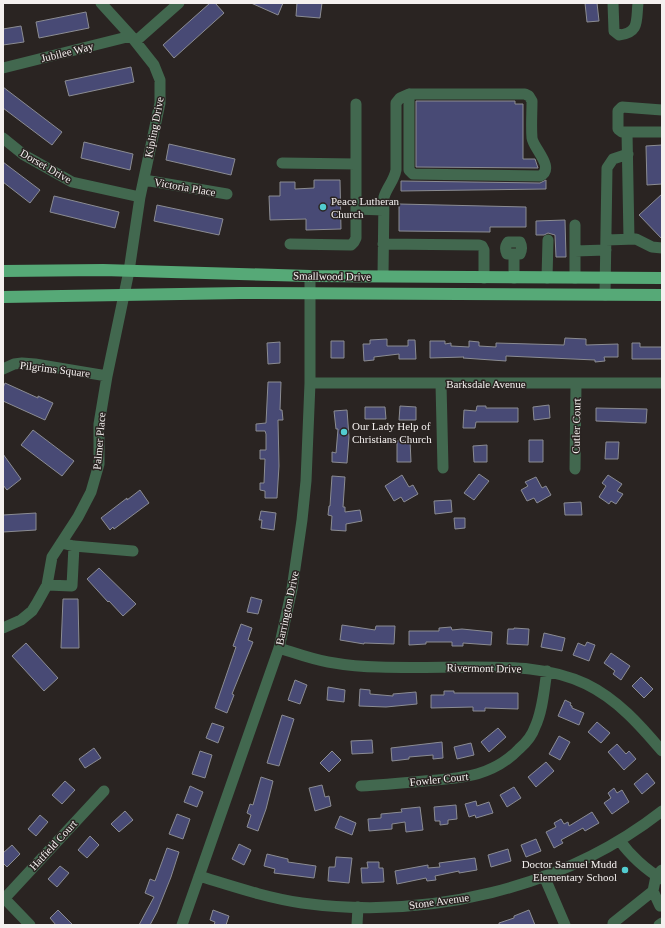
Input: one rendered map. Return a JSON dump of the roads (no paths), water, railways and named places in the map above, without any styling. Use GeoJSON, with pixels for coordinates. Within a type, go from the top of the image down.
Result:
{"type":"FeatureCollection","features":[{"type":"Feature","properties":{"kind":"main road","name":"Smallwood Drive"},"geometry":{"type":"LineString","coordinates":[[3,272],[129,271],[310,276],[662,278]]}},
{"type":"Feature","properties":{"kind":"main road","name":"Smallwood Drive"},"geometry":{"type":"LineString","coordinates":[[3,298],[240,293],[662,294]]}},
{"type":"Feature","properties":{"kind":"street","name":"Kipling Drive"},"geometry":{"type":"LineString","coordinates":[[101,3],[134,38],[154,65],[160,80],[160,102],[140,197],[129,271]]}},
{"type":"Feature","properties":{"kind":"street"},"geometry":{"type":"LineString","coordinates":[[134,38],[179,3]]}},
{"type":"Feature","properties":{"kind":"street"},"geometry":{"type":"LineString","coordinates":[[613,3],[614,31],[619,35],[627,34],[634,30],[636,26],[638,3]]}},
{"type":"Feature","properties":{"kind":"street","name":"Jubilee Way"},"geometry":{"type":"LineString","coordinates":[[3,68],[134,38]]}},
{"type":"Feature","properties":{"kind":"street"},"geometry":{"type":"LineString","coordinates":[[383,276],[382,210],[386,191],[394,179],[396,170],[396,103],[400,98],[409,94],[525,94],[529,96],[532,101],[532,140],[544,160],[545,171],[540,176],[413,174],[409,170],[409,94]]}},
{"type":"Feature","properties":{"kind":"street"},"geometry":{"type":"LineString","coordinates":[[290,244],[351,245],[356,238],[356,104]]}},
{"type":"Feature","properties":{"kind":"street"},"geometry":{"type":"LineString","coordinates":[[662,110],[622,106],[618,111],[618,129],[622,132],[662,132]]}},
{"type":"Feature","properties":{"kind":"street"},"geometry":{"type":"LineString","coordinates":[[628,132],[629,239]]}},
{"type":"Feature","properties":{"kind":"street","name":"Dorset Drive"},"geometry":{"type":"LineString","coordinates":[[3,138],[24,155],[72,182],[140,197]]}},
{"type":"Feature","properties":{"kind":"street"},"geometry":{"type":"LineString","coordinates":[[605,294],[607,168],[613,159],[628,154]]}},
{"type":"Feature","properties":{"kind":"street"},"geometry":{"type":"LineString","coordinates":[[282,163],[356,164]]}},
{"type":"Feature","properties":{"kind":"street","name":"Victoria Place"},"geometry":{"type":"LineString","coordinates":[[144,180],[227,194]]}},
{"type":"Feature","properties":{"kind":"street"},"geometry":{"type":"LineString","coordinates":[[356,209],[382,210]]}},
{"type":"Feature","properties":{"kind":"street"},"geometry":{"type":"LineString","coordinates":[[575,225],[575,278]]}},
{"type":"Feature","properties":{"kind":"street"},"geometry":{"type":"LineString","coordinates":[[575,251],[629,239],[636,239],[652,247],[662,248]]}},
{"type":"Feature","properties":{"kind":"street"},"geometry":{"type":"LineString","coordinates":[[548,240],[548,278]]}},
{"type":"Feature","properties":{"kind":"street"},"geometry":{"type":"LineString","coordinates":[[383,244],[482,246],[484,250],[484,278]]}},
{"type":"Feature","properties":{"kind":"street"},"geometry":{"type":"LineString","coordinates":[[514,254],[514,278]]}},
{"type":"Feature","properties":{"kind":"street","name":"Palmer Place"},"geometry":{"type":"LineString","coordinates":[[3,628],[21,620],[32,611],[47,585],[52,557],[86,503],[91,492],[99,464],[99,424],[107,376],[129,271]]}},
{"type":"Feature","properties":{"kind":"street","name":"Barrington Drive"},"geometry":{"type":"LineString","coordinates":[[182,925],[279,648],[295,571],[306,481],[310,383],[310,276]]}},
{"type":"Feature","properties":{"kind":"street","name":"Pilgrims Square"},"geometry":{"type":"LineString","coordinates":[[3,369],[14,364],[22,363],[107,376]]}},
{"type":"Feature","properties":{"kind":"street","name":"Barksdale Avenue"},"geometry":{"type":"LineString","coordinates":[[310,383],[662,383]]}},
{"type":"Feature","properties":{"kind":"street"},"geometry":{"type":"LineString","coordinates":[[442,384],[443,468]]}},
{"type":"Feature","properties":{"kind":"street","name":"Cutler Court"},"geometry":{"type":"LineString","coordinates":[[575,469],[576,384]]}},
{"type":"Feature","properties":{"kind":"street"},"geometry":{"type":"LineString","coordinates":[[61,543],[74,546],[133,551]]}},
{"type":"Feature","properties":{"kind":"street"},"geometry":{"type":"LineString","coordinates":[[47,585],[72,586],[74,546]]}},
{"type":"Feature","properties":{"kind":"street","name":"Rivermont Drive"},"geometry":{"type":"LineString","coordinates":[[279,648],[328,662],[354,665],[378,667],[515,667],[561,674],[585,683],[606,696],[633,719],[662,751]]}},
{"type":"Feature","properties":{"kind":"street","name":"Fowler Court"},"geometry":{"type":"LineString","coordinates":[[361,786],[464,778],[482,773],[504,763],[524,745],[536,726],[541,709],[547,671]]}},
{"type":"Feature","properties":{"kind":"street","name":"Hatfield Court"},"geometry":{"type":"LineString","coordinates":[[4,899],[104,791]]}},
{"type":"Feature","properties":{"kind":"street","name":"Stone Avenue"},"geometry":{"type":"LineString","coordinates":[[199,876],[280,899],[329,906],[400,906],[438,903],[509,888],[544,876],[599,852],[620,841],[662,811]]}},
{"type":"Feature","properties":{"kind":"street"},"geometry":{"type":"LineString","coordinates":[[613,925],[613,923],[653,891],[660,875],[628,852],[620,841]]}},
{"type":"Feature","properties":{"kind":"street"},"geometry":{"type":"LineString","coordinates":[[544,876],[565,925]]}},
{"type":"Feature","properties":{"kind":"street"},"geometry":{"type":"LineString","coordinates":[[653,891],[660,906]]}},
{"type":"Feature","properties":{"kind":"street"},"geometry":{"type":"LineString","coordinates":[[4,899],[30,925]]}},
{"type":"Feature","properties":{"kind":"street"},"geometry":{"type":"LineString","coordinates":[[357,925],[358,907]]}},
{"type":"Feature","properties":{"kind":"place","name":"Peace Lutheran Church"},"geometry":{"type":"Point","coordinates":[323,207]}},
{"type":"Feature","properties":{"kind":"place","name":"Our Lady Help of Christians Church"},"geometry":{"type":"Point","coordinates":[344,432]}},
{"type":"Feature","properties":{"kind":"place","name":"Doctor Samuel Mudd Elementary School"},"geometry":{"type":"Point","coordinates":[625,870]}}]}
